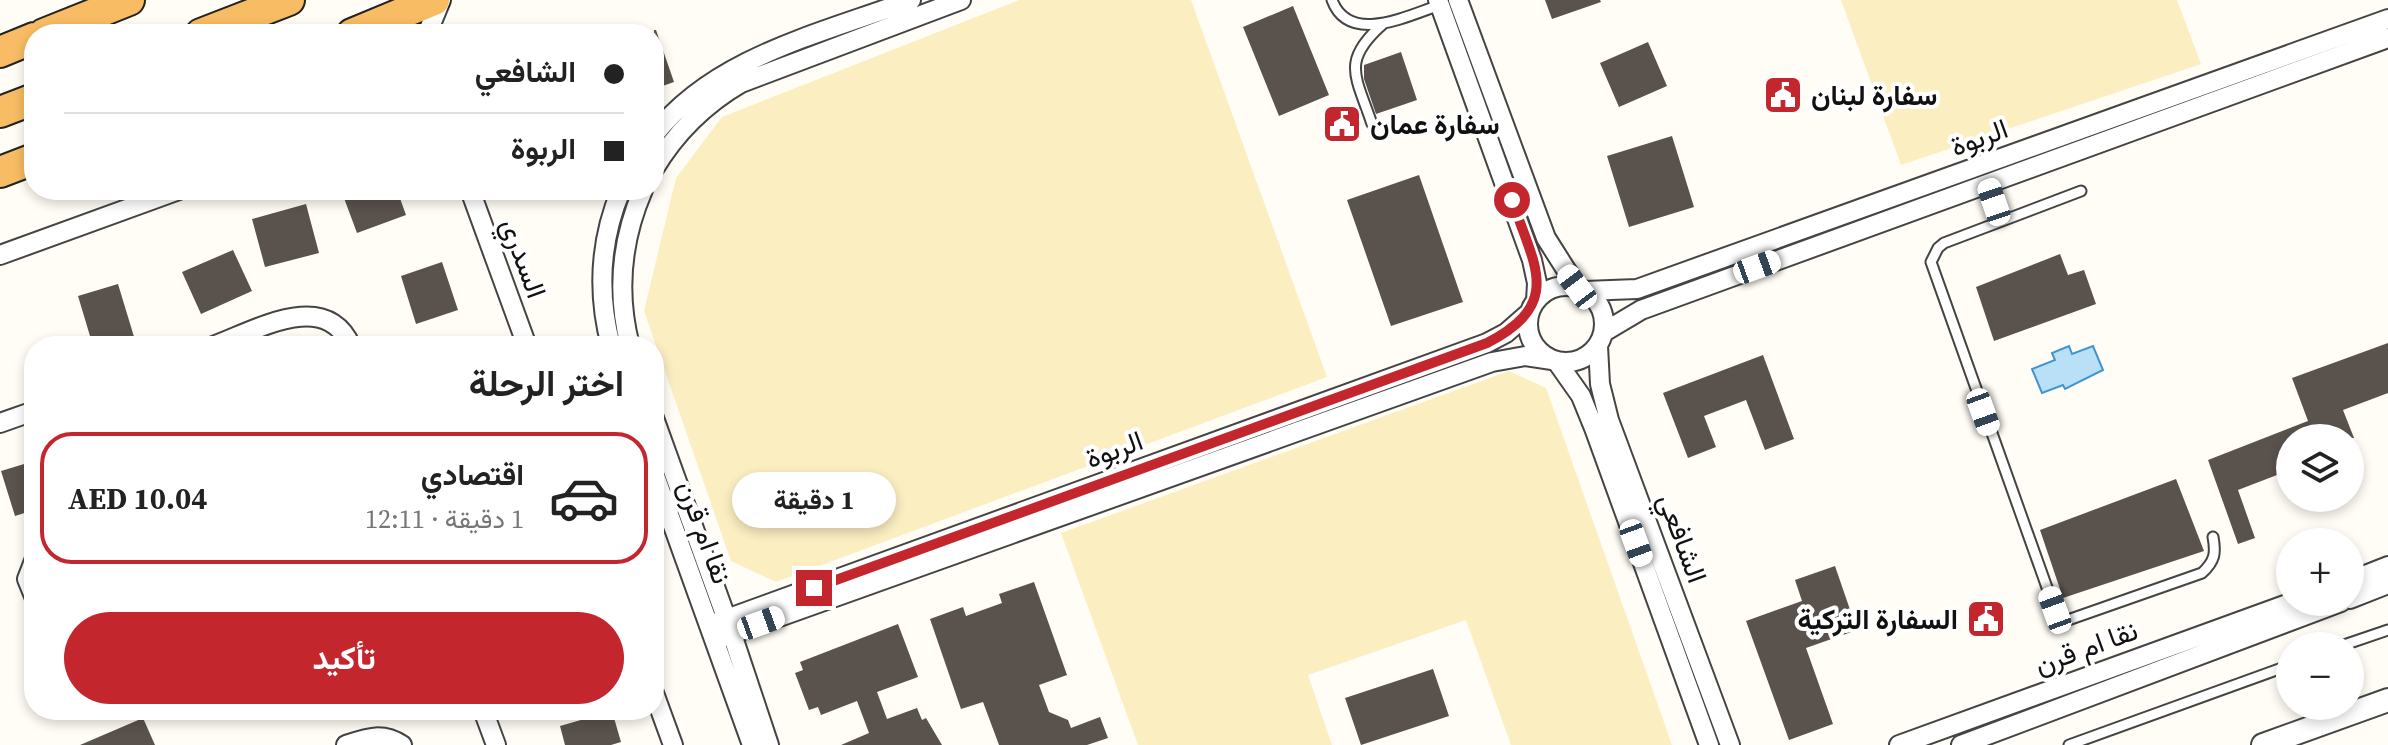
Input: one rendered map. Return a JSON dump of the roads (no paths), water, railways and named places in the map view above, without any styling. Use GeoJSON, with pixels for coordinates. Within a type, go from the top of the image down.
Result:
{"type":"FeatureCollection","features":[{"type":"Feature","properties":{"kind":"highway"},"geometry":{"type":"LineString","coordinates":[[69,24],[129,0]]}},
{"type":"Feature","properties":{"kind":"highway"},"geometry":{"type":"LineString","coordinates":[[227,24],[289,0]]}},
{"type":"Feature","properties":{"kind":"highway"},"geometry":{"type":"LineString","coordinates":[[381,24],[434,0]]}},
{"type":"Feature","properties":{"kind":"highway"},"geometry":{"type":"LineString","coordinates":[[0,52],[24,42]]}},
{"type":"Feature","properties":{"kind":"highway"},"geometry":{"type":"LineString","coordinates":[[0,112],[24,103]]}},
{"type":"Feature","properties":{"kind":"highway"},"geometry":{"type":"LineString","coordinates":[[0,172],[24,163]]}},
{"type":"Feature","properties":{"kind":"street"},"geometry":{"type":"LineString","coordinates":[[431,24],[441,0]]}},
{"type":"Feature","properties":{"kind":"street"},"geometry":{"type":"LineString","coordinates":[[664,124],[697,91],[737,65],[911,0]]}},
{"type":"Feature","properties":{"kind":"street"},"geometry":{"type":"LineString","coordinates":[[664,154],[691,120],[741,83],[961,0]]}},
{"type":"Feature","properties":{"kind":"street"},"geometry":{"type":"LineString","coordinates":[[1445,2],[1546,238],[1581,289],[1595,298],[1601,309],[1605,320],[1601,339],[1580,360],[1554,361],[1534,345],[1529,335],[1537,283],[1532,260],[1445,2]]}},
{"type":"Feature","properties":{"kind":"street","name":"الربوة"},"geometry":{"type":"LineString","coordinates":[[1581,289],[1637,289],[2388,19]]}},
{"type":"Feature","properties":{"kind":"street","name":"الربوة"},"geometry":{"type":"LineString","coordinates":[[1601,339],[1641,310],[2388,38]]}},
{"type":"Feature","properties":{"kind":"street"},"geometry":{"type":"LineString","coordinates":[[0,255],[151,200]]}},
{"type":"Feature","properties":{"kind":"street","name":"السدري"},"geometry":{"type":"LineString","coordinates":[[474,200],[523,336]]}},
{"type":"Feature","properties":{"kind":"street"},"geometry":{"type":"LineString","coordinates":[[609,336],[603,294],[604,247],[618,200]]}},
{"type":"Feature","properties":{"kind":"street"},"geometry":{"type":"LineString","coordinates":[[628,336],[621,303],[621,278],[629,228],[639,200]]}},
{"type":"Feature","properties":{"kind":"street"},"geometry":{"type":"LineString","coordinates":[[1533,307],[1554,288],[1581,289]]}},
{"type":"Feature","properties":{"kind":"street","name":"الربوة"},"geometry":{"type":"LineString","coordinates":[[721,630],[1487,343],[1506,333],[1533,307]]}},
{"type":"Feature","properties":{"kind":"street"},"geometry":{"type":"LineString","coordinates":[[241,336],[293,317],[315,315],[340,327],[345,336]]}},
{"type":"Feature","properties":{"kind":"street","name":"الشافعي"},"geometry":{"type":"LineString","coordinates":[[1601,339],[1600,384],[1609,420],[1730,745]]}},
{"type":"Feature","properties":{"kind":"street","name":"الربوة"},"geometry":{"type":"LineString","coordinates":[[721,630],[1492,362],[1525,356],[1554,361]]}},
{"type":"Feature","properties":{"kind":"street","name":"الشافعي"},"geometry":{"type":"LineString","coordinates":[[1554,361],[1581,396],[1594,428],[1709,745]]}},
{"type":"Feature","properties":{"kind":"street"},"geometry":{"type":"LineString","coordinates":[[0,423],[24,415]]}},
{"type":"Feature","properties":{"kind":"street","name":"نقا ام قرن"},"geometry":{"type":"LineString","coordinates":[[664,450],[721,630],[752,745]]}},
{"type":"Feature","properties":{"kind":"street","name":"نقا ام قرن"},"geometry":{"type":"LineString","coordinates":[[664,496],[769,745]]}},
{"type":"Feature","properties":{"kind":"street"},"geometry":{"type":"LineString","coordinates":[[2364,575],[2388,566]]}},
{"type":"Feature","properties":{"kind":"street"},"geometry":{"type":"LineString","coordinates":[[2364,593],[2388,584]]}},
{"type":"Feature","properties":{"kind":"street","name":"نقا ام قرن"},"geometry":{"type":"LineString","coordinates":[[1899,745],[2276,608]]}},
{"type":"Feature","properties":{"kind":"street","name":"نقا ام قرن"},"geometry":{"type":"LineString","coordinates":[[1961,745],[2304,616]]}},
{"type":"Feature","properties":{"kind":"street"},"geometry":{"type":"LineString","coordinates":[[2263,745],[2388,700]]}},
{"type":"Feature","properties":{"kind":"street"},"geometry":{"type":"LineString","coordinates":[[487,720],[496,745]]}},
{"type":"Feature","properties":{"kind":"street"},"geometry":{"type":"LineString","coordinates":[[664,720],[673,745]]}},
{"type":"Feature","properties":{"kind":"street"},"geometry":{"type":"LineString","coordinates":[[346,745],[377,736],[393,739],[402,745]]}},
{"type":"Feature","properties":{"kind":"lane"},"geometry":{"type":"LineString","coordinates":[[1332,0],[1347,20],[1358,24],[1384,23],[1445,2]]}},
{"type":"Feature","properties":{"kind":"lane"},"geometry":{"type":"LineString","coordinates":[[1372,124],[1354,60],[1368,37],[1384,23]]}},
{"type":"Feature","properties":{"kind":"lane"},"geometry":{"type":"LineString","coordinates":[[1988,183],[2001,221]]}},
{"type":"Feature","properties":{"kind":"lane"},"geometry":{"type":"LineString","coordinates":[[2081,191],[1944,243],[1931,262],[2058,615],[2068,620],[2202,573],[2211,565],[2216,553],[2213,537]]}},
{"type":"Feature","properties":{"kind":"lane"},"geometry":{"type":"LineString","coordinates":[[2364,638],[2388,630]]}},
{"type":"Feature","properties":{"kind":"lane"},"geometry":{"type":"LineString","coordinates":[[2069,745],[2276,670]]}},
{"type":"Feature","properties":{"kind":"water"},"geometry":{"type":"Polygon","coordinates":[[[2069,346],[2072,354],[2093,346],[2103,370],[2065,389],[2063,385],[2042,393],[2032,369],[2055,360],[2052,353],[2069,346]]]}},
{"type":"Feature","properties":{"kind":"place","name":"سفارة لبنان"},"geometry":{"type":"Point","coordinates":[1783,95]}},
{"type":"Feature","properties":{"kind":"place","name":"سفارة عمان"},"geometry":{"type":"Point","coordinates":[1342,124]}},
{"type":"Feature","properties":{"kind":"place","name":"السفارة التركية"},"geometry":{"type":"Point","coordinates":[1986,619]}}]}
